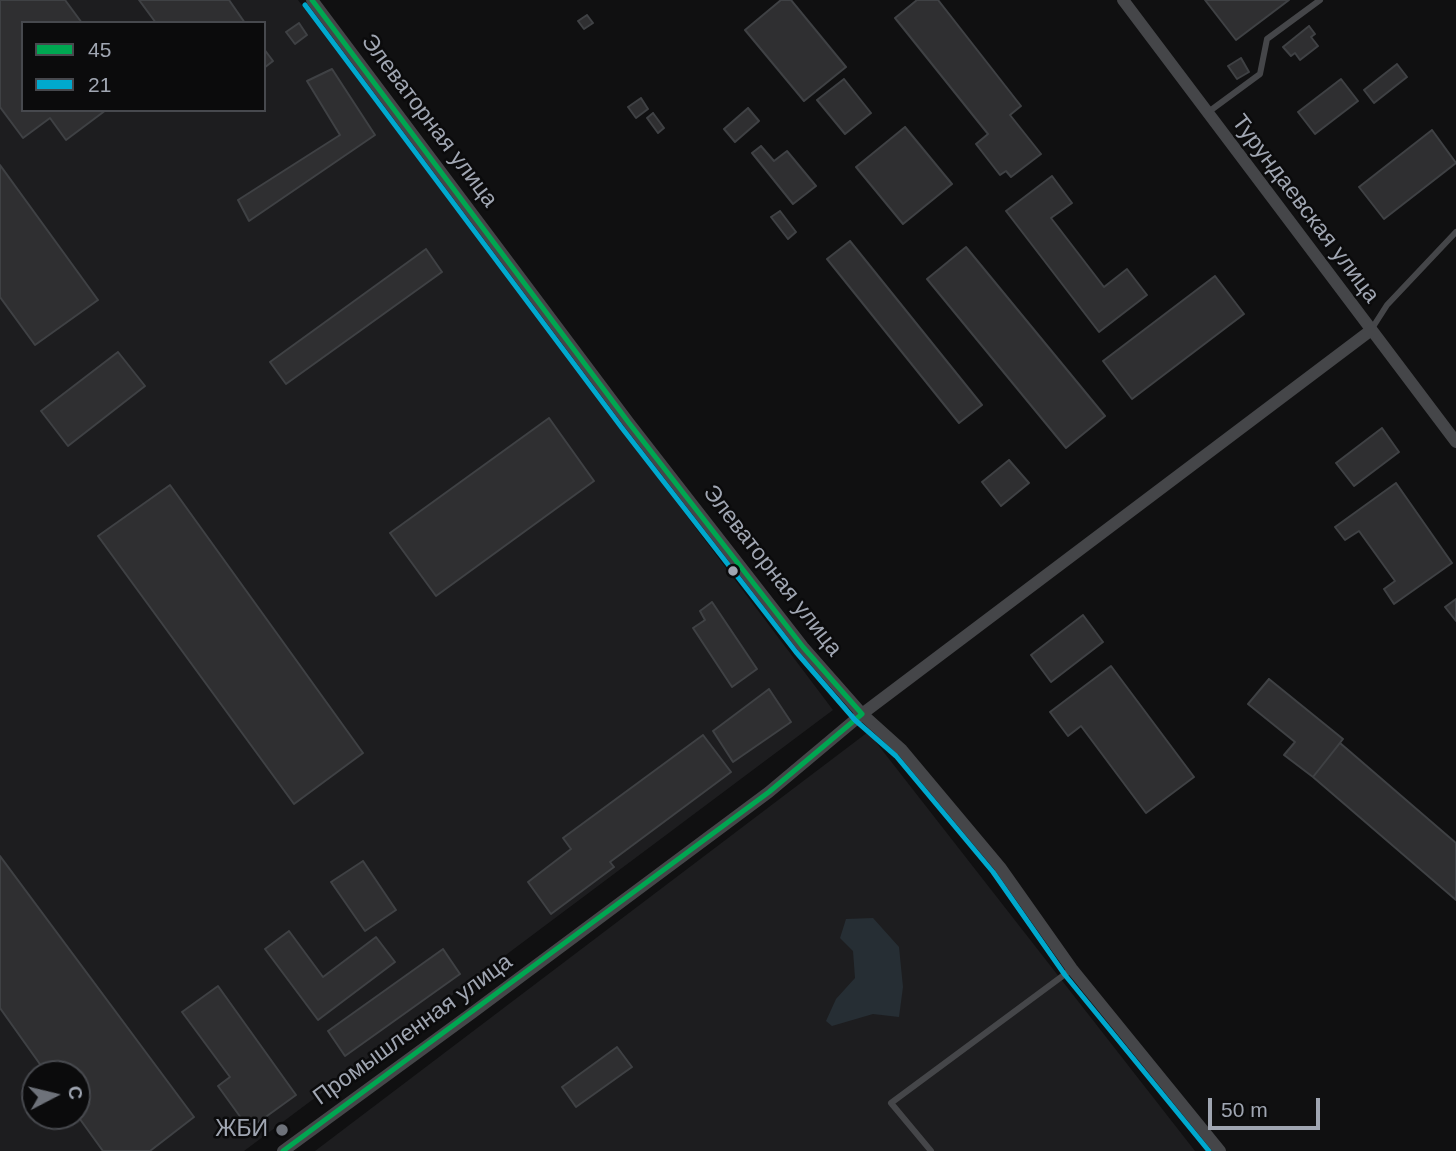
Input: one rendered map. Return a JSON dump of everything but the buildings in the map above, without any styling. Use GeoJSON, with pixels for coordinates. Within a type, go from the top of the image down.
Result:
{"type":"FeatureCollection","features":[{"type":"Feature","properties":{"kind":"street","name":"Элеваторная улица"},"geometry":{"type":"LineString","coordinates":[[312,0],[629,423],[803,647],[862,714],[902,750],[1000,867],[1072,969],[1220,1151]]}},
{"type":"Feature","properties":{"kind":"street","name":"Турундаевская улица"},"geometry":{"type":"LineString","coordinates":[[1123,0],[1456,442]]}},
{"type":"Feature","properties":{"kind":"street","name":"Промышленная улица"},"geometry":{"type":"LineString","coordinates":[[283,1151],[769,792],[862,714],[1370,331]]}},
{"type":"Feature","properties":{"kind":"lane"},"geometry":{"type":"LineString","coordinates":[[1207,113],[1260,74],[1267,39],[1320,0]]}},
{"type":"Feature","properties":{"kind":"lane"},"geometry":{"type":"LineString","coordinates":[[1370,331],[1387,306],[1456,232]]}},
{"type":"Feature","properties":{"kind":"lane"},"geometry":{"type":"LineString","coordinates":[[931,1151],[891,1103],[1072,969]]}},
{"type":"Feature","properties":{"kind":"shaded area"},"geometry":{"type":"Polygon","coordinates":[[[0,0],[298,0],[833,710],[244,1151],[0,1151],[0,0]]]}},
{"type":"Feature","properties":{"kind":"shaded area"},"geometry":{"type":"Polygon","coordinates":[[[868,732],[1195,1151],[315,1151],[629,913],[868,732]]]}},
{"type":"Feature","properties":{"kind":"shaded area"},"geometry":{"type":"Polygon","coordinates":[[[873,918],[899,947],[903,987],[899,1017],[873,1014],[832,1026],[826,1021],[836,999],[855,978],[853,951],[840,938],[846,919],[873,918]]]}},
{"type":"Feature","properties":{"kind":"transit line","name":"45"},"geometry":{"type":"LineString","coordinates":[[312,0],[629,423],[803,647],[862,714]]}},
{"type":"Feature","properties":{"kind":"transit line","name":"21"},"geometry":{"type":"LineString","coordinates":[[305,5],[622,428],[796,652],[855,720],[896,756],[993,872],[1065,975],[1209,1151]]}},
{"type":"Feature","properties":{"kind":"transit line","name":"45"},"geometry":{"type":"LineString","coordinates":[[283,1151],[769,792],[862,714]]}},
{"type":"Feature","properties":{"kind":"place","name":"ЖБИ"},"geometry":{"type":"Point","coordinates":[282,1130]}}]}
